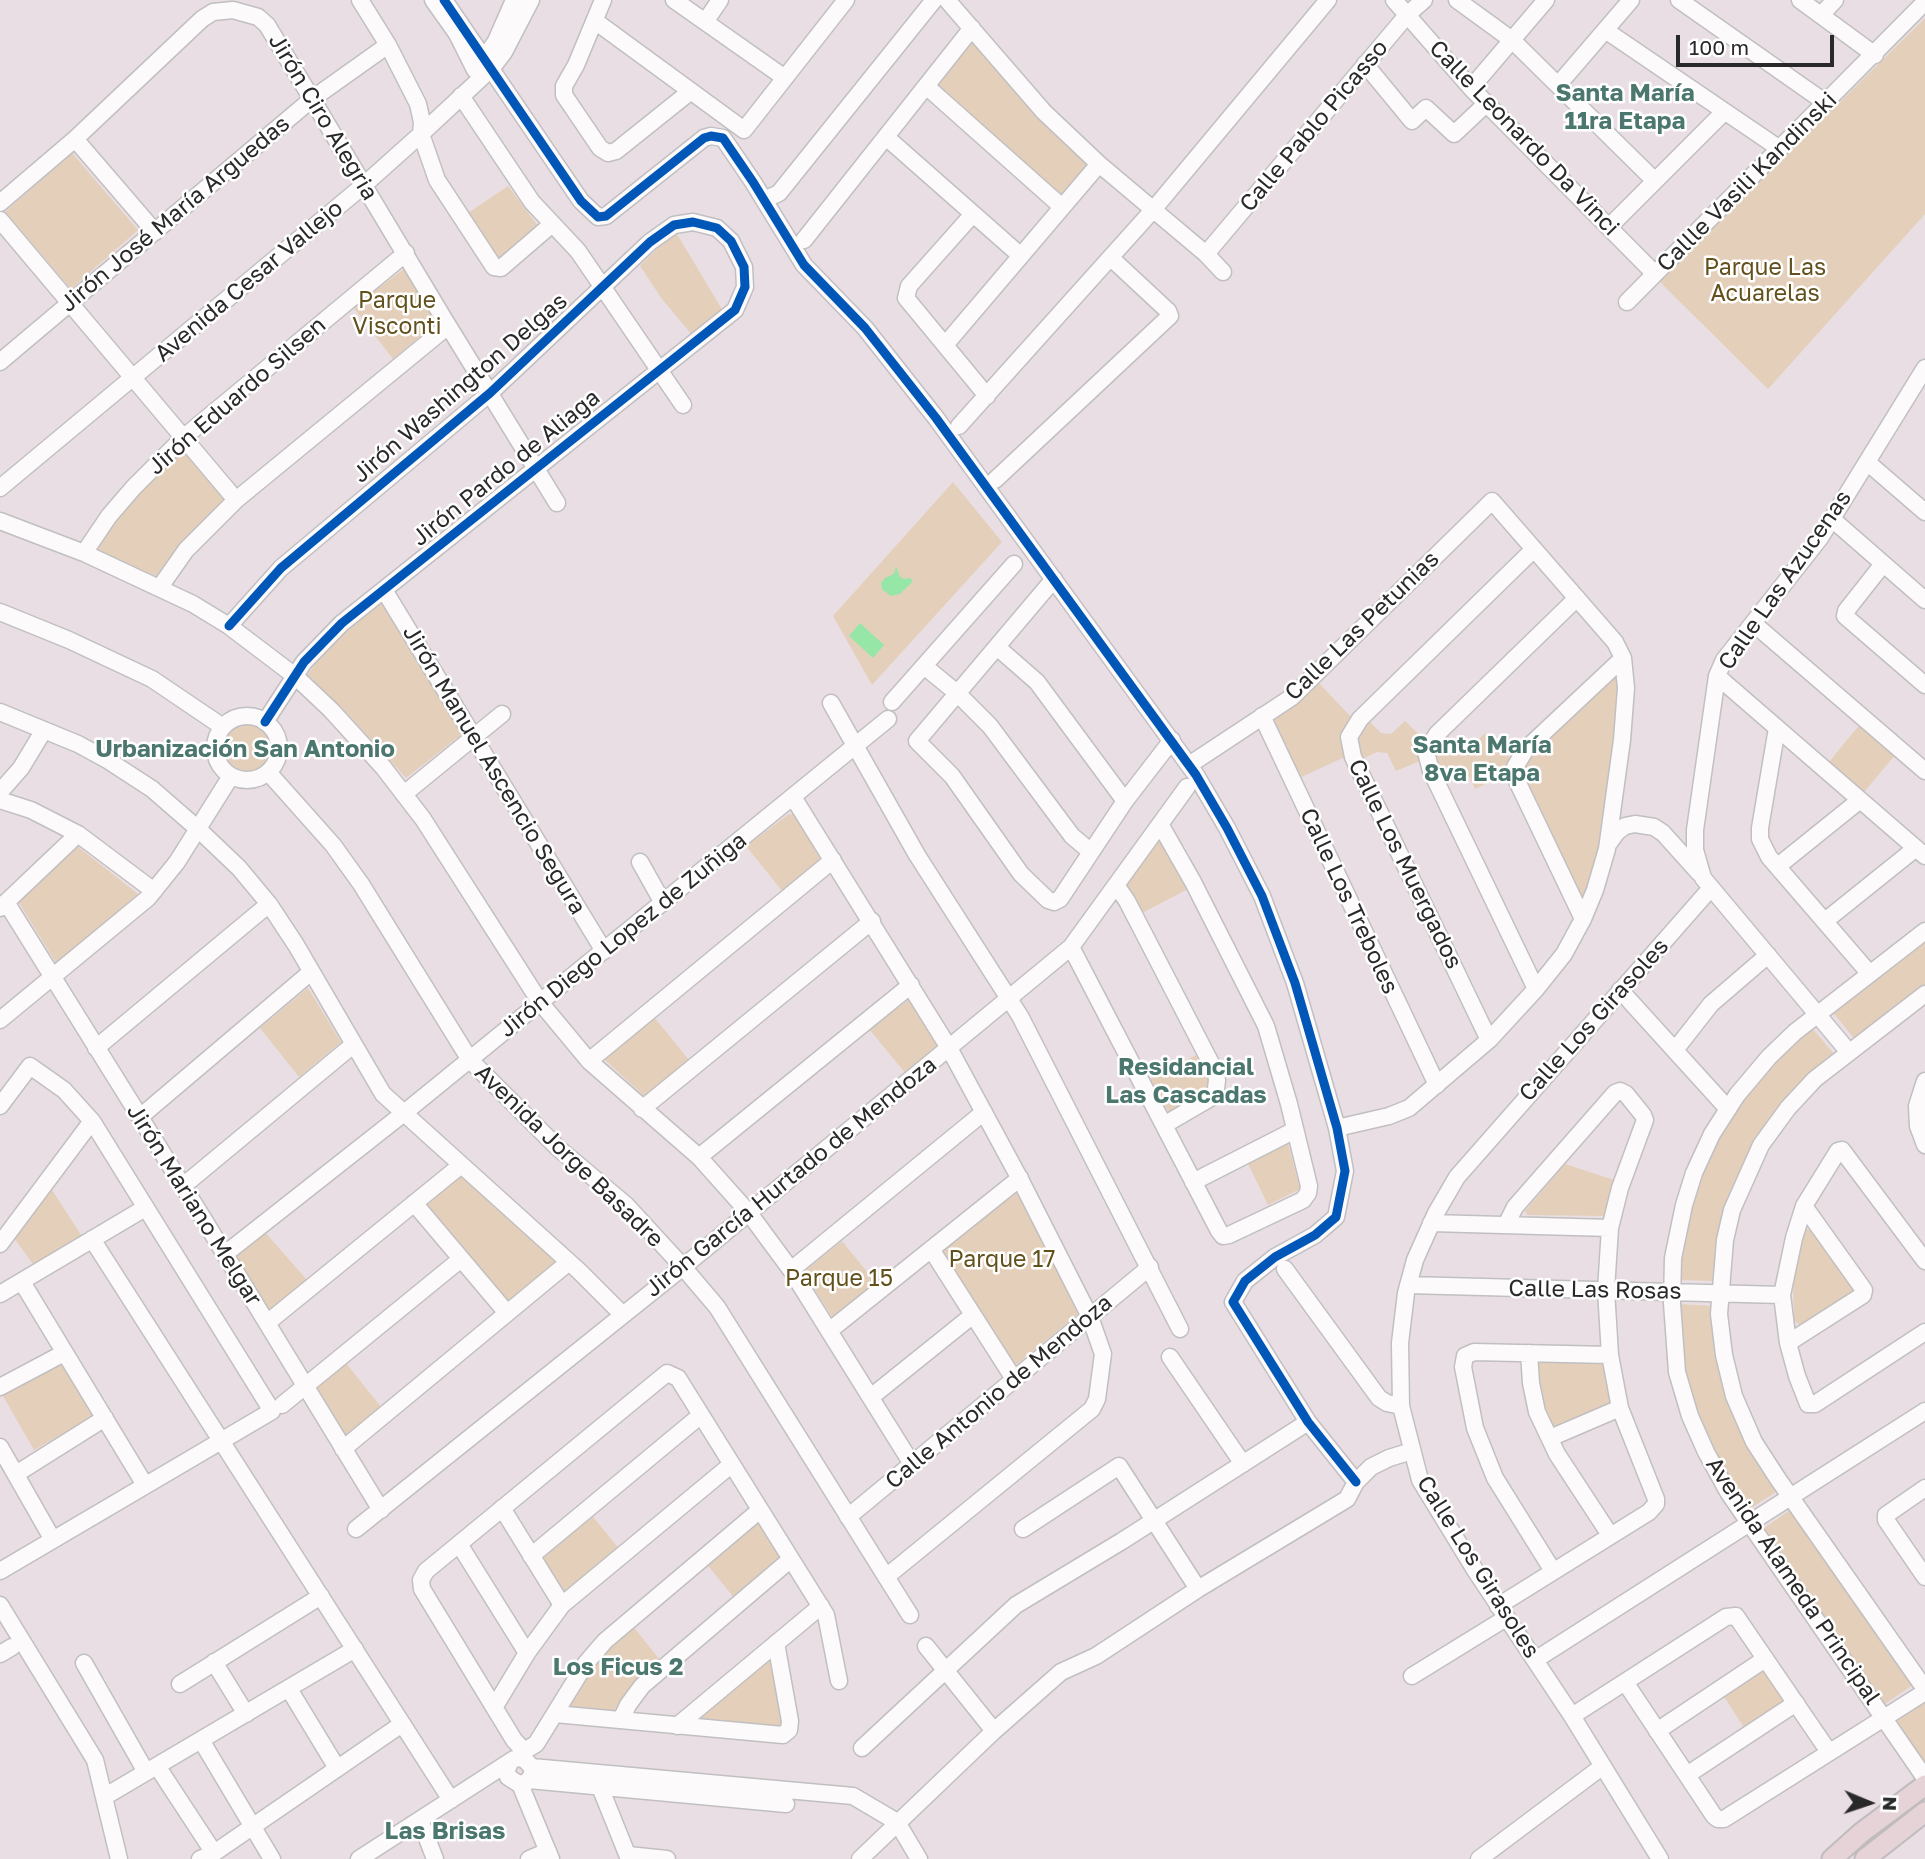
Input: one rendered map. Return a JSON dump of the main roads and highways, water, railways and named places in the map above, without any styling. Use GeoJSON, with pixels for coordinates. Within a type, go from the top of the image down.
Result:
{"type":"FeatureCollection","features":[{"type":"Feature","properties":{"kind":"main road"},"geometry":{"type":"LineString","coordinates":[[1832,1859],[1861,1833],[1925,1785]]}},
{"type":"Feature","properties":{"kind":"main road"},"geometry":{"type":"LineString","coordinates":[[1865,1859],[1925,1812]]}},
{"type":"Feature","properties":{"kind":"district","name":"Santa María 11ra Etapa"},"geometry":{"type":"Point","coordinates":[1625,107]}},
{"type":"Feature","properties":{"kind":"district","name":"Urbanización San Antonio"},"geometry":{"type":"Point","coordinates":[245,749]}},
{"type":"Feature","properties":{"kind":"district","name":"Santa María 8va Etapa"},"geometry":{"type":"Point","coordinates":[1482,759]}},
{"type":"Feature","properties":{"kind":"district","name":"Residancial Las Cascadas"},"geometry":{"type":"Point","coordinates":[1186,1081]}},
{"type":"Feature","properties":{"kind":"district","name":"Los Ficus 2"},"geometry":{"type":"Point","coordinates":[618,1667]}},
{"type":"Feature","properties":{"kind":"district","name":"Las Brisas"},"geometry":{"type":"Point","coordinates":[445,1831]}},
{"type":"Feature","properties":{"kind":"park label","name":"Parque Las Acuarelas"},"geometry":{"type":"Point","coordinates":[1765,281]}},
{"type":"Feature","properties":{"kind":"park label","name":"Parque Visconti"},"geometry":{"type":"Point","coordinates":[397,314]}},
{"type":"Feature","properties":{"kind":"park label","name":"Parque 17"},"geometry":{"type":"Point","coordinates":[1002,1260]}},
{"type":"Feature","properties":{"kind":"park label","name":"Parque 15"},"geometry":{"type":"Point","coordinates":[839,1279]}}]}
